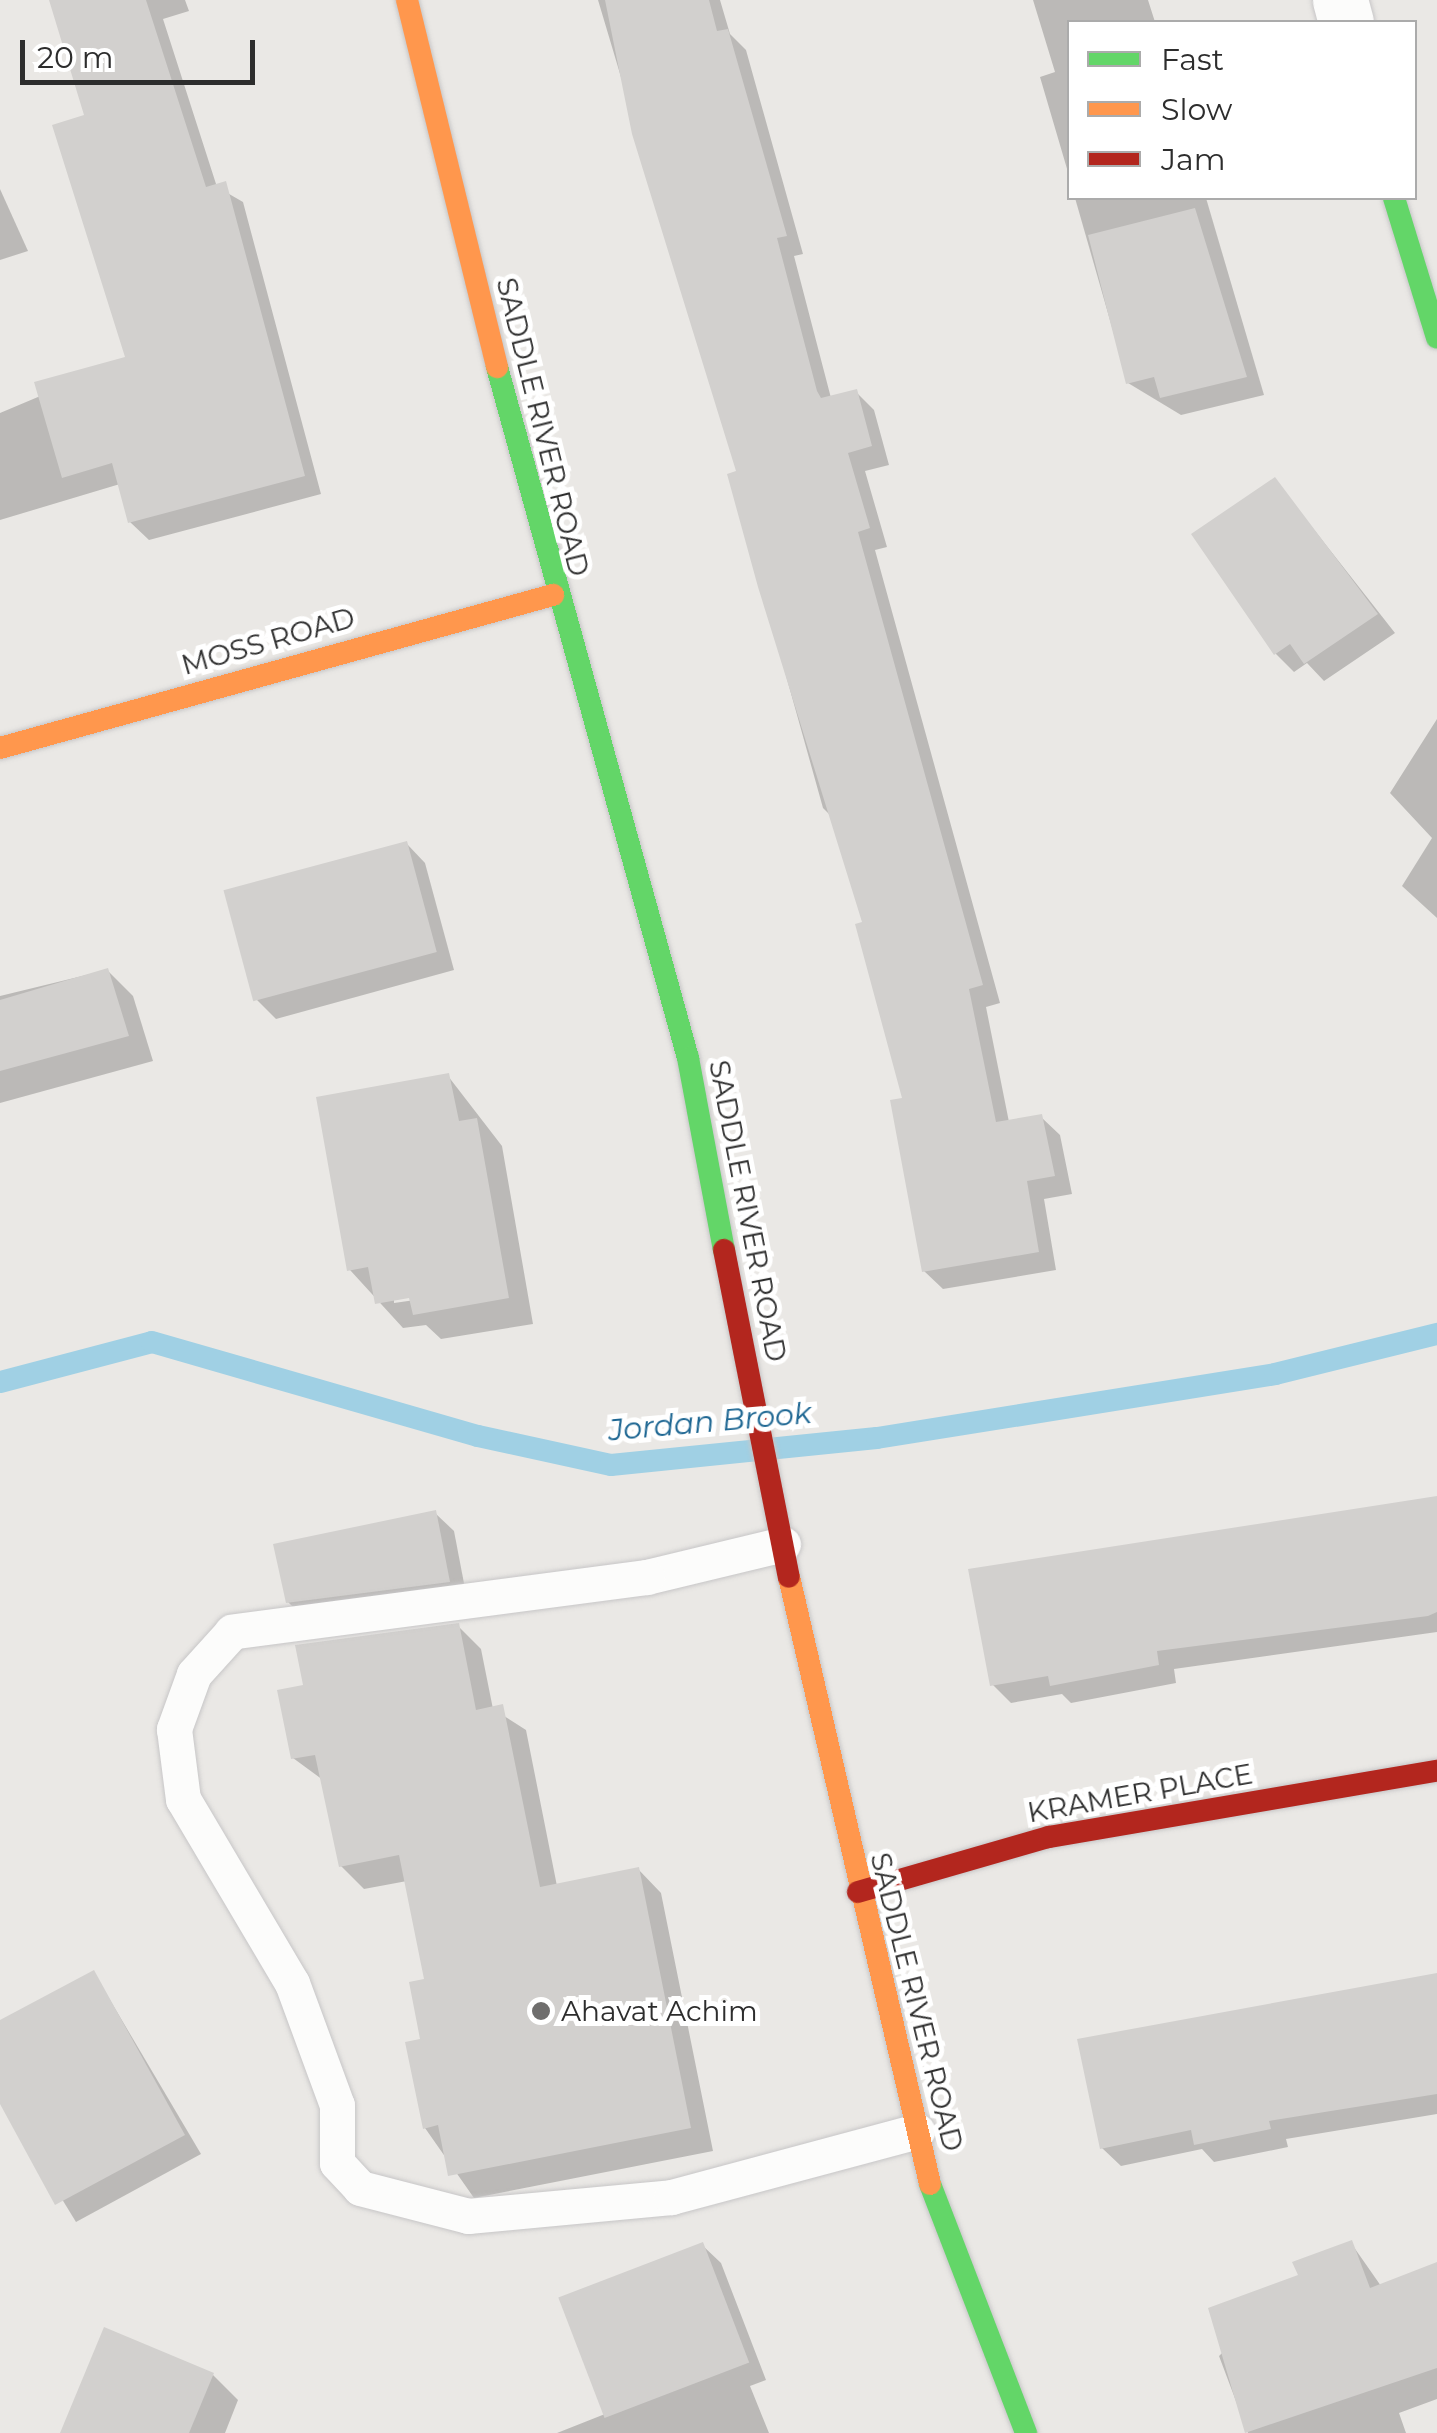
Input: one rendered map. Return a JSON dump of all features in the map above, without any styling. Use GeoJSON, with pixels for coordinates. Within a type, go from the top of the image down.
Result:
{"type":"FeatureCollection","features":[{"type":"Feature","properties":{"kind":"main road","name":"SADDLE RIVER ROAD"},"geometry":{"type":"LineString","coordinates":[[408,0],[553,595],[688,1058],[773,1506],[858,1892],[936,2210],[1026,2433]]}},
{"type":"Feature","properties":{"kind":"main road"},"geometry":{"type":"LineString","coordinates":[[1395,200],[1437,338]]}},
{"type":"Feature","properties":{"kind":"main road","name":"MOSS ROAD"},"geometry":{"type":"LineString","coordinates":[[0,748],[553,595]]}},
{"type":"Feature","properties":{"kind":"main road","name":"KRAMER PLACE"},"geometry":{"type":"LineString","coordinates":[[858,1892],[1049,1837],[1437,1771]]}},
{"type":"Feature","properties":{"kind":"lane"},"geometry":{"type":"LineString","coordinates":[[783,1544],[647,1577],[232,1632],[194,1674],[174,1730],[183,1798],[292,1983],[337,2105],[337,2163],[360,2188],[468,2216],[652,2199],[917,2131]]}},
{"type":"Feature","properties":{"kind":"building"},"geometry":{"type":"Polygon","coordinates":[[[49,0],[146,0],[206,187],[226,181],[305,476],[128,523],[112,463],[62,478],[34,382],[125,357],[52,125],[84,115],[49,0]]]}},
{"type":"Feature","properties":{"kind":"building"},"geometry":{"type":"Polygon","coordinates":[[[605,0],[709,0],[717,31],[728,29],[787,236],[777,238],[817,391],[821,398],[857,389],[872,446],[848,453],[870,528],[858,532],[983,985],[969,989],[996,1122],[1042,1114],[1055,1176],[1027,1181],[1039,1252],[922,1272],[890,1100],[902,1098],[855,924],[862,922],[758,587],[727,474],[736,471],[632,134],[605,0]]]}},
{"type":"Feature","properties":{"kind":"building"},"geometry":{"type":"Polygon","coordinates":[[[1195,208],[1247,377],[1160,398],[1154,377],[1126,384],[1088,235],[1195,208]]]}},
{"type":"Feature","properties":{"kind":"building"},"geometry":{"type":"Polygon","coordinates":[[[1275,477],[1378,614],[1304,664],[1290,644],[1274,655],[1191,534],[1275,477]]]}},
{"type":"Feature","properties":{"kind":"building"},"geometry":{"type":"Polygon","coordinates":[[[407,841],[437,952],[253,1001],[223,890],[407,841]]]}},
{"type":"Feature","properties":{"kind":"building"},"geometry":{"type":"Polygon","coordinates":[[[108,968],[129,1036],[0,1071],[0,1000],[108,968]]]}},
{"type":"Feature","properties":{"kind":"building"},"geometry":{"type":"Polygon","coordinates":[[[449,1073],[459,1121],[477,1118],[509,1298],[413,1315],[409,1298],[375,1304],[368,1267],[347,1271],[316,1097],[449,1073]]]}},
{"type":"Feature","properties":{"kind":"building"},"geometry":{"type":"Polygon","coordinates":[[[1437,1496],[1437,1612],[1428,1616],[1157,1651],[1159,1665],[1050,1686],[1048,1676],[990,1686],[968,1569],[1437,1496]]]}},
{"type":"Feature","properties":{"kind":"building"},"geometry":{"type":"Polygon","coordinates":[[[436,1510],[450,1582],[286,1603],[273,1544],[436,1510]]]}},
{"type":"Feature","properties":{"kind":"building"},"geometry":{"type":"Polygon","coordinates":[[[459,1623],[476,1710],[503,1704],[540,1887],[639,1867],[691,2128],[448,2176],[438,2125],[423,2129],[405,2042],[420,2039],[409,1982],[424,1979],[399,1855],[339,1867],[315,1755],[291,1759],[277,1690],[303,1685],[295,1645],[459,1623]]]}},
{"type":"Feature","properties":{"kind":"building"},"geometry":{"type":"Polygon","coordinates":[[[94,1970],[185,2135],[55,2205],[0,2104],[0,2020],[94,1970]]]}},
{"type":"Feature","properties":{"kind":"building"},"geometry":{"type":"Polygon","coordinates":[[[1437,1973],[1437,2094],[1269,2121],[1271,2129],[1194,2145],[1191,2130],[1100,2149],[1077,2039],[1437,1973]]]}},
{"type":"Feature","properties":{"kind":"building"},"geometry":{"type":"Polygon","coordinates":[[[1352,2240],[1370,2288],[1437,2262],[1437,2368],[1245,2433],[1208,2308],[1298,2275],[1292,2262],[1352,2240]]]}},
{"type":"Feature","properties":{"kind":"building"},"geometry":{"type":"Polygon","coordinates":[[[703,2242],[749,2362],[605,2418],[558,2298],[703,2242]]]}},
{"type":"Feature","properties":{"kind":"building"},"geometry":{"type":"Polygon","coordinates":[[[104,2327],[214,2373],[189,2433],[60,2433],[104,2327]]]}},
{"type":"Feature","properties":{"kind":"waterway","name":"Jordan Brook"},"geometry":{"type":"LineString","coordinates":[[0,1382],[152,1342],[478,1436],[611,1465],[877,1438],[1275,1374],[1437,1334]]}},
{"type":"Feature","properties":{"kind":"traffic: fast"},"geometry":{"type":"LineString","coordinates":[[1395,200],[1437,338]]}},
{"type":"Feature","properties":{"kind":"traffic: fast"},"geometry":{"type":"LineString","coordinates":[[497,367],[688,1058],[724,1250]]}},
{"type":"Feature","properties":{"kind":"traffic: fast"},"geometry":{"type":"LineString","coordinates":[[930,2184],[1026,2433]]}},
{"type":"Feature","properties":{"kind":"traffic: slow"},"geometry":{"type":"LineString","coordinates":[[407,0],[497,367]]}},
{"type":"Feature","properties":{"kind":"traffic: slow"},"geometry":{"type":"LineString","coordinates":[[0,748],[553,595]]}},
{"type":"Feature","properties":{"kind":"traffic: slow"},"geometry":{"type":"LineString","coordinates":[[789,1577],[930,2184]]}},
{"type":"Feature","properties":{"kind":"traffic: jam"},"geometry":{"type":"LineString","coordinates":[[724,1250],[789,1577]]}},
{"type":"Feature","properties":{"kind":"traffic: jam"},"geometry":{"type":"LineString","coordinates":[[858,1892],[1049,1837],[1437,1771]]}},
{"type":"Feature","properties":{"kind":"place","name":"Ahavat Achim"},"geometry":{"type":"Point","coordinates":[541,2011]}}]}
